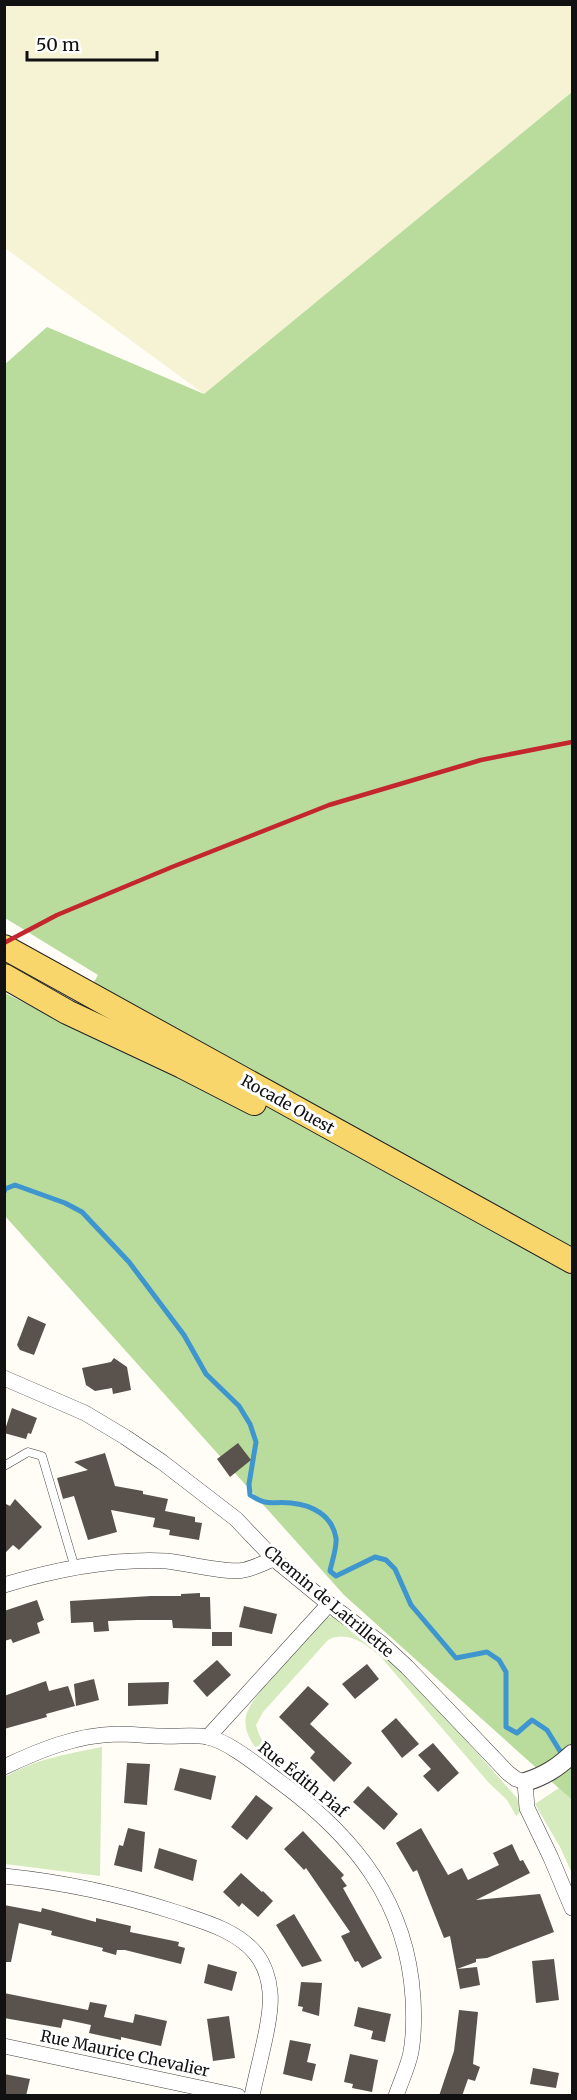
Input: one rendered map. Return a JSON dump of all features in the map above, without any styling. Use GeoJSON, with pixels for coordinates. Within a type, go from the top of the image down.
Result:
{"type":"FeatureCollection","features":[{"type":"Feature","properties":{"kind":"main road","name":"Rocade Ouest"},"geometry":{"type":"LineString","coordinates":[[4,947],[573,1261]]}},
{"type":"Feature","properties":{"kind":"main road"},"geometry":{"type":"LineString","coordinates":[[4,976],[67,1012],[182,1066],[309,1132],[573,1278]]}},
{"type":"Feature","properties":{"kind":"street","name":"Chemin de Latrillette"},"geometry":{"type":"LineString","coordinates":[[4,1378],[85,1413],[162,1462],[236,1519],[274,1559],[382,1644],[508,1773],[525,1782]]}},
{"type":"Feature","properties":{"kind":"street"},"geometry":{"type":"LineString","coordinates":[[4,1585],[44,1573],[131,1562],[167,1561],[242,1571],[274,1559]]}},
{"type":"Feature","properties":{"kind":"street"},"geometry":{"type":"LineString","coordinates":[[208,1737],[329,1604]]}},
{"type":"Feature","properties":{"kind":"street","name":"Rue Édith Piaf"},"geometry":{"type":"LineString","coordinates":[[4,1767],[45,1749],[90,1737],[116,1734],[208,1737],[241,1753],[318,1812],[357,1852],[393,1912],[401,1931],[410,1965],[413,2008],[411,2053],[396,2096]]}},
{"type":"Feature","properties":{"kind":"street"},"geometry":{"type":"LineString","coordinates":[[573,1754],[540,1778],[525,1782],[527,1808],[573,1908]]}},
{"type":"Feature","properties":{"kind":"street"},"geometry":{"type":"LineString","coordinates":[[4,1876],[72,1885],[114,1894],[216,1926],[246,1944],[263,1966],[270,1991],[271,2006],[252,2096]]}},
{"type":"Feature","properties":{"kind":"street","name":"Rue Maurice Chevalier"},"geometry":{"type":"LineString","coordinates":[[4,2046],[238,2096]]}},
{"type":"Feature","properties":{"kind":"lane"},"geometry":{"type":"LineString","coordinates":[[4,1466],[28,1452],[42,1456],[75,1568]]}},
{"type":"Feature","properties":{"kind":"shaded area"},"geometry":{"type":"Polygon","coordinates":[[[5,5],[572,5],[572,92],[204,394],[5,248],[5,5]]]}},
{"type":"Feature","properties":{"kind":"green space"},"geometry":{"type":"Polygon","coordinates":[[[572,92],[572,1800],[344,1595],[5,1216],[5,993],[68,1025],[98,975],[5,918],[4,365],[47,327],[204,394],[572,92]]]}},
{"type":"Feature","properties":{"kind":"green space"},"geometry":{"type":"Polygon","coordinates":[[[334,1616],[368,1637],[439,1710],[517,1798],[521,1811],[516,1816],[507,1800],[489,1783],[380,1656],[362,1643],[349,1638],[335,1637],[328,1640],[263,1712],[256,1725],[258,1731],[265,1744],[281,1758],[274,1766],[263,1756],[249,1738],[247,1731],[245,1723],[250,1706],[269,1680],[325,1618],[334,1616]]]}},
{"type":"Feature","properties":{"kind":"green space"},"geometry":{"type":"Polygon","coordinates":[[[102,1747],[100,1876],[5,1864],[5,1777],[40,1761],[102,1747]]]}},
{"type":"Feature","properties":{"kind":"green space"},"geometry":{"type":"Polygon","coordinates":[[[559,1788],[572,1800],[572,1873],[535,1804],[559,1788]]]}},
{"type":"Feature","properties":{"kind":"building"},"geometry":{"type":"Polygon","coordinates":[[[28,1316],[46,1324],[34,1355],[20,1350],[17,1345],[28,1316]]]}},
{"type":"Feature","properties":{"kind":"building"},"geometry":{"type":"Polygon","coordinates":[[[114,1358],[127,1367],[131,1390],[113,1394],[112,1388],[95,1391],[86,1385],[82,1368],[111,1362],[114,1358]]]}},
{"type":"Feature","properties":{"kind":"building"},"geometry":{"type":"Polygon","coordinates":[[[12,1408],[37,1418],[31,1434],[28,1433],[26,1439],[4,1433],[12,1408]]]}},
{"type":"Feature","properties":{"kind":"building"},"geometry":{"type":"Polygon","coordinates":[[[238,1443],[251,1460],[230,1477],[217,1459],[238,1443]]]}},
{"type":"Feature","properties":{"kind":"building"},"geometry":{"type":"Polygon","coordinates":[[[105,1453],[115,1486],[143,1491],[143,1494],[168,1499],[165,1511],[195,1517],[195,1522],[202,1523],[199,1540],[169,1535],[170,1530],[153,1527],[155,1518],[111,1510],[117,1532],[88,1540],[74,1496],[63,1499],[57,1478],[88,1470],[74,1462],[105,1453]]]}},
{"type":"Feature","properties":{"kind":"building"},"geometry":{"type":"Polygon","coordinates":[[[15,1499],[42,1527],[19,1550],[13,1545],[4,1554],[4,1503],[10,1506],[15,1499]]]}},
{"type":"Feature","properties":{"kind":"building"},"geometry":{"type":"Polygon","coordinates":[[[200,1593],[200,1597],[210,1597],[211,1629],[173,1628],[172,1620],[138,1620],[108,1621],[109,1631],[94,1632],[93,1622],[71,1623],[70,1601],[181,1596],[181,1594],[200,1593]]]}},
{"type":"Feature","properties":{"kind":"building"},"geometry":{"type":"Polygon","coordinates":[[[37,1600],[44,1620],[37,1623],[40,1633],[13,1643],[11,1639],[4,1641],[4,1611],[37,1600]]]}},
{"type":"Feature","properties":{"kind":"building"},"geometry":{"type":"Polygon","coordinates":[[[244,1606],[277,1614],[272,1634],[239,1627],[244,1606]]]}},
{"type":"Feature","properties":{"kind":"building"},"geometry":{"type":"Polygon","coordinates":[[[212,1632],[232,1632],[232,1646],[212,1646],[212,1632]]]}},
{"type":"Feature","properties":{"kind":"building"},"geometry":{"type":"Polygon","coordinates":[[[217,1660],[231,1675],[207,1697],[193,1681],[217,1660]]]}},
{"type":"Feature","properties":{"kind":"building"},"geometry":{"type":"Polygon","coordinates":[[[367,1664],[379,1679],[355,1699],[342,1684],[367,1664]]]}},
{"type":"Feature","properties":{"kind":"building"},"geometry":{"type":"Polygon","coordinates":[[[94,1679],[99,1700],[76,1706],[74,1684],[94,1679]]]}},
{"type":"Feature","properties":{"kind":"building"},"geometry":{"type":"Polygon","coordinates":[[[46,1681],[49,1691],[68,1686],[75,1706],[46,1714],[47,1717],[4,1729],[4,1696],[46,1681]]]}},
{"type":"Feature","properties":{"kind":"building"},"geometry":{"type":"Polygon","coordinates":[[[169,1682],[168,1704],[128,1706],[128,1683],[169,1682]]]}},
{"type":"Feature","properties":{"kind":"building"},"geometry":{"type":"Polygon","coordinates":[[[308,1686],[329,1704],[310,1724],[352,1763],[334,1782],[310,1758],[315,1752],[279,1717],[308,1686]]]}},
{"type":"Feature","properties":{"kind":"building"},"geometry":{"type":"Polygon","coordinates":[[[396,1718],[419,1744],[402,1758],[381,1731],[396,1718]]]}},
{"type":"Feature","properties":{"kind":"building"},"geometry":{"type":"Polygon","coordinates":[[[433,1743],[459,1773],[438,1792],[423,1776],[431,1769],[418,1755],[433,1743]]]}},
{"type":"Feature","properties":{"kind":"building"},"geometry":{"type":"Polygon","coordinates":[[[127,1763],[150,1764],[147,1805],[124,1803],[127,1763]]]}},
{"type":"Feature","properties":{"kind":"building"},"geometry":{"type":"Polygon","coordinates":[[[180,1768],[216,1776],[211,1800],[174,1790],[180,1768]]]}},
{"type":"Feature","properties":{"kind":"building"},"geometry":{"type":"Polygon","coordinates":[[[368,1786],[398,1814],[384,1830],[353,1802],[368,1786]]]}},
{"type":"Feature","properties":{"kind":"building"},"geometry":{"type":"Polygon","coordinates":[[[256,1795],[273,1808],[247,1840],[231,1827],[256,1795]]]}},
{"type":"Feature","properties":{"kind":"building"},"geometry":{"type":"Polygon","coordinates":[[[128,1828],[145,1832],[142,1872],[114,1865],[119,1845],[123,1846],[128,1828]]]}},
{"type":"Feature","properties":{"kind":"building"},"geometry":{"type":"Polygon","coordinates":[[[421,1828],[448,1875],[462,1868],[468,1880],[499,1865],[493,1853],[512,1844],[520,1861],[523,1860],[530,1873],[476,1900],[540,1894],[554,1932],[487,1958],[476,1959],[476,1962],[457,1969],[477,1967],[480,1985],[460,1989],[450,1936],[444,1938],[417,1870],[413,1872],[396,1843],[421,1828]]]}},
{"type":"Feature","properties":{"kind":"building"},"geometry":{"type":"Polygon","coordinates":[[[303,1831],[344,1875],[341,1878],[347,1886],[343,1888],[382,1958],[362,1968],[358,1961],[355,1962],[341,1936],[350,1932],[306,1868],[304,1870],[284,1849],[303,1831]]]}},
{"type":"Feature","properties":{"kind":"building"},"geometry":{"type":"Polygon","coordinates":[[[159,1848],[197,1860],[193,1881],[154,1868],[159,1848]]]}},
{"type":"Feature","properties":{"kind":"building"},"geometry":{"type":"Polygon","coordinates":[[[241,1873],[273,1901],[258,1917],[242,1903],[239,1907],[223,1892],[241,1873]]]}},
{"type":"Feature","properties":{"kind":"building"},"geometry":{"type":"Polygon","coordinates":[[[4,1905],[41,1912],[42,1908],[96,1922],[96,1918],[131,1926],[130,1932],[179,1942],[178,1946],[185,1948],[181,1964],[125,1950],[117,1950],[116,1955],[102,1951],[103,1948],[51,1935],[52,1931],[19,1923],[11,1962],[4,1962],[4,1905]]]}},
{"type":"Feature","properties":{"kind":"building"},"geometry":{"type":"Polygon","coordinates":[[[294,1914],[322,1961],[302,1967],[276,1925],[294,1914]]]}},
{"type":"Feature","properties":{"kind":"building"},"geometry":{"type":"Polygon","coordinates":[[[554,1959],[559,2000],[536,2003],[532,1961],[554,1959]]]}},
{"type":"Feature","properties":{"kind":"building"},"geometry":{"type":"Polygon","coordinates":[[[208,1964],[237,1972],[232,1991],[204,1983],[208,1964]]]}},
{"type":"Feature","properties":{"kind":"building"},"geometry":{"type":"Polygon","coordinates":[[[301,1982],[322,1983],[319,2016],[302,2011],[303,2007],[298,2006],[301,1982]]]}},
{"type":"Feature","properties":{"kind":"building"},"geometry":{"type":"Polygon","coordinates":[[[4,1993],[88,2010],[90,2002],[107,2005],[104,2017],[133,2023],[135,2014],[167,2021],[161,2046],[89,2033],[91,2025],[63,2019],[61,2028],[4,2018],[4,1993]]]}},
{"type":"Feature","properties":{"kind":"building"},"geometry":{"type":"Polygon","coordinates":[[[358,2007],[391,2014],[385,2042],[371,2039],[373,2031],[354,2026],[358,2007]]]}},
{"type":"Feature","properties":{"kind":"building"},"geometry":{"type":"Polygon","coordinates":[[[459,2010],[478,2012],[473,2064],[480,2067],[475,2081],[468,2079],[462,2096],[439,2096],[454,2051],[459,2010]]]}},
{"type":"Feature","properties":{"kind":"building"},"geometry":{"type":"Polygon","coordinates":[[[229,2016],[235,2058],[213,2061],[207,2019],[229,2016]]]}},
{"type":"Feature","properties":{"kind":"building"},"geometry":{"type":"Polygon","coordinates":[[[290,2040],[311,2044],[307,2062],[316,2064],[312,2081],[283,2074],[290,2040]]]}},
{"type":"Feature","properties":{"kind":"building"},"geometry":{"type":"Polygon","coordinates":[[[350,2054],[378,2060],[372,2092],[352,2088],[353,2084],[344,2082],[350,2054]]]}},
{"type":"Feature","properties":{"kind":"building"},"geometry":{"type":"Polygon","coordinates":[[[533,2068],[559,2073],[556,2088],[530,2084],[533,2068]]]}},
{"type":"Feature","properties":{"kind":"building"},"geometry":{"type":"Polygon","coordinates":[[[4,2074],[30,2079],[26,2096],[4,2096],[4,2074]]]}},
{"type":"Feature","properties":{"kind":"waterway"},"geometry":{"type":"LineString","coordinates":[[4,1192],[5,1189],[15,1185],[65,1203],[82,1212],[129,1262],[184,1335],[206,1374],[239,1406],[250,1424],[256,1442],[249,1484],[250,1495],[266,1502],[306,1506],[326,1517],[336,1538],[330,1571],[336,1576],[375,1557],[386,1560],[395,1569],[411,1605],[456,1658],[487,1652],[499,1660],[506,1672],[506,1727],[517,1733],[532,1720],[547,1730],[560,1751],[565,1752]]}},
{"type":"Feature","properties":{"kind":"railway"},"geometry":{"type":"LineString","coordinates":[[4,943],[57,915],[329,805],[481,760],[572,742]]}}]}
